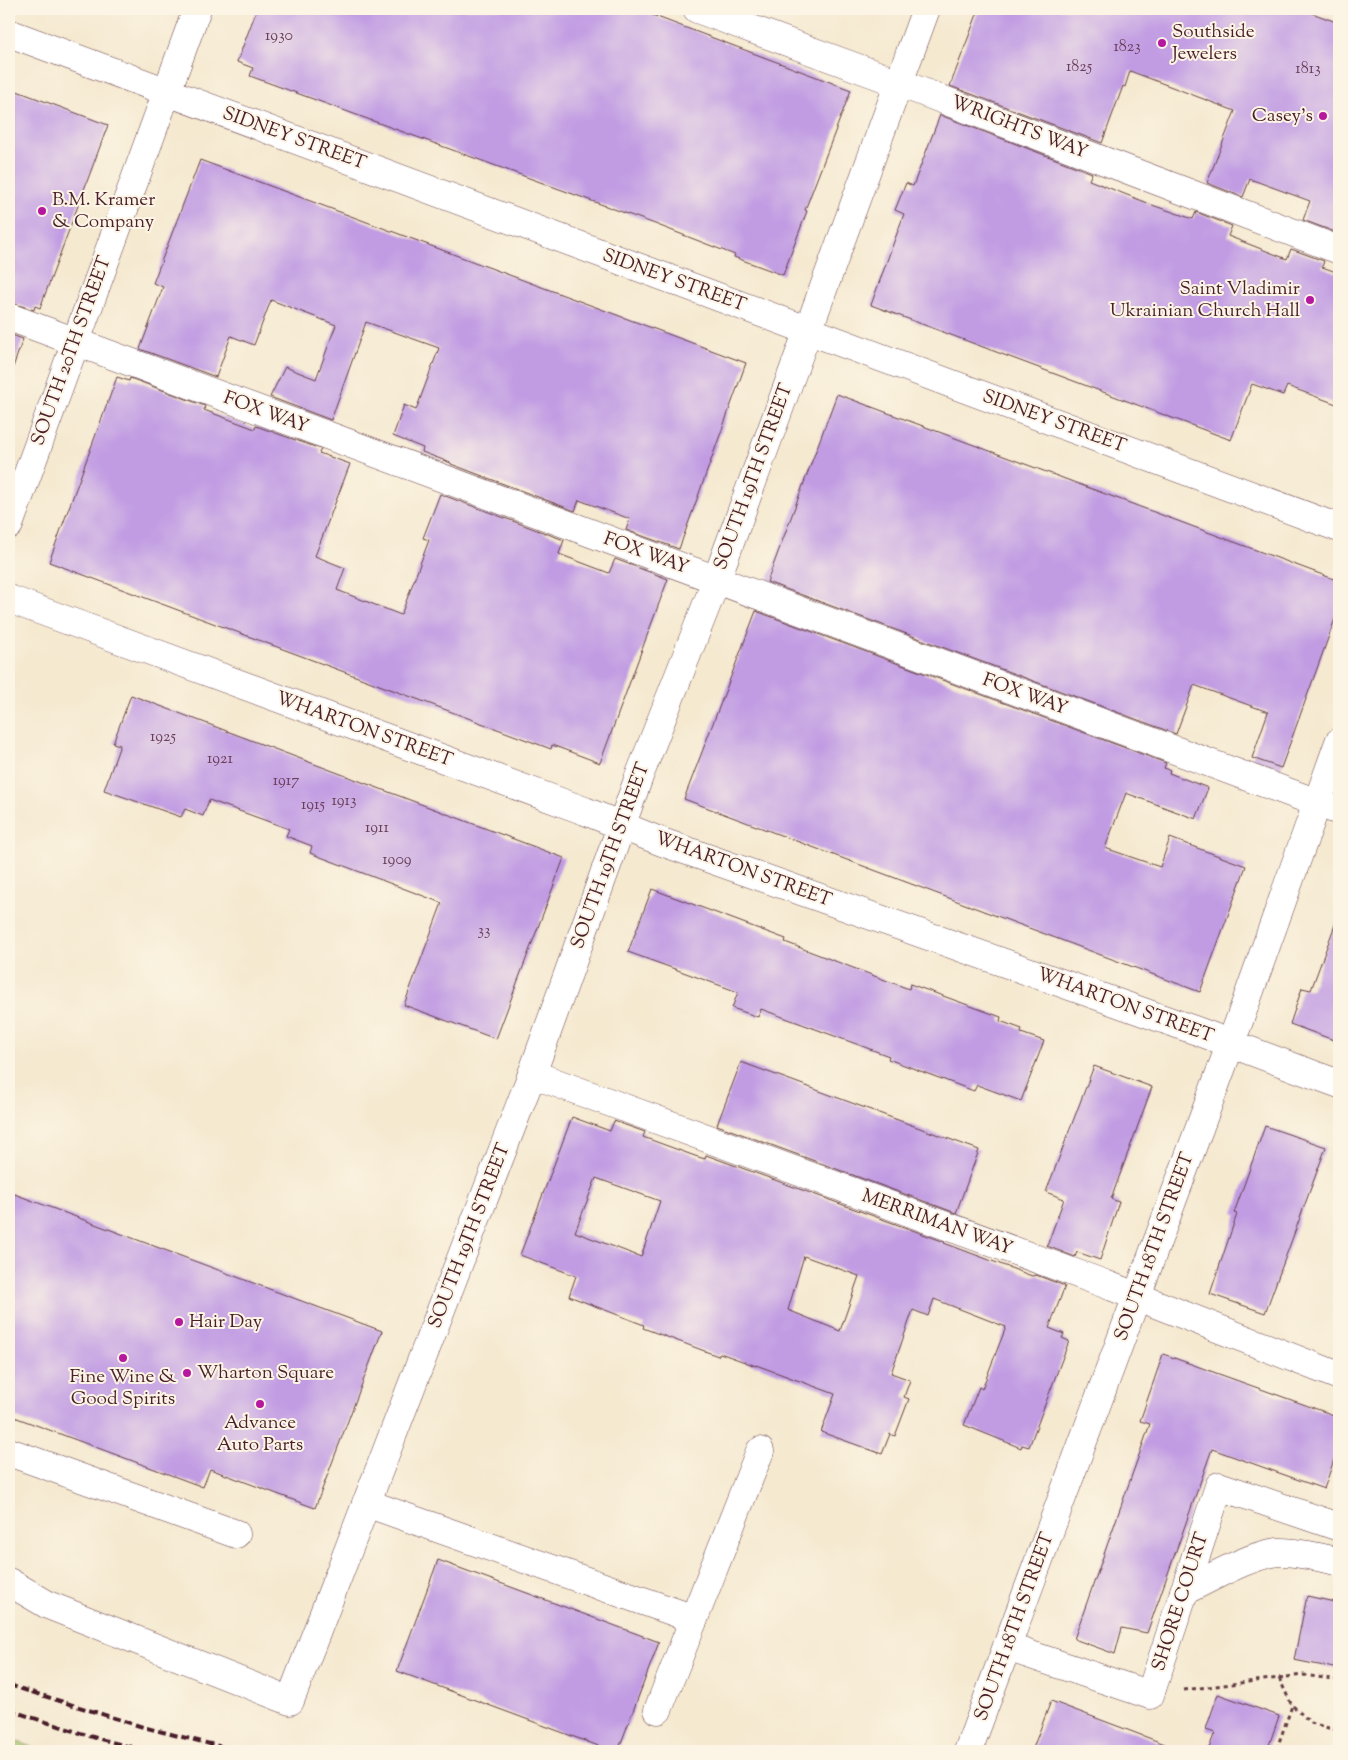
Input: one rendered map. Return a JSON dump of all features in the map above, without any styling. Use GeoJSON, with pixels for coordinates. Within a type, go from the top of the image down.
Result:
{"type":"FeatureCollection","features":[{"type":"Feature","properties":{"kind":"street","name":"SOUTH 20TH STREET"},"geometry":{"type":"LineString","coordinates":[[9,525],[197,9]]}},
{"type":"Feature","properties":{"kind":"street","name":"WRIGHTS WAY"},"geometry":{"type":"LineString","coordinates":[[697,9],[899,83],[1339,250]]}},
{"type":"Feature","properties":{"kind":"street","name":"SOUTH 19TH STREET"},"geometry":{"type":"LineString","coordinates":[[9,1582],[48,1605],[290,1701],[532,1074],[621,826],[716,580],[926,9]]}},
{"type":"Feature","properties":{"kind":"street","name":"SIDNEY STREET"},"geometry":{"type":"LineString","coordinates":[[9,33],[1339,528]]}},
{"type":"Feature","properties":{"kind":"street","name":"FOX WAY"},"geometry":{"type":"LineString","coordinates":[[9,317],[1328,807]]}},
{"type":"Feature","properties":{"kind":"street","name":"WHARTON STREET"},"geometry":{"type":"LineString","coordinates":[[9,600],[585,811],[662,842],[1339,1084]]}},
{"type":"Feature","properties":{"kind":"street","name":"SOUTH 18TH STREET"},"geometry":{"type":"LineString","coordinates":[[968,1751],[1230,1044],[1328,807],[1339,742]]}},
{"type":"Feature","properties":{"kind":"street","name":"MERRIMAN WAY"},"geometry":{"type":"LineString","coordinates":[[532,1074],[1137,1297],[1339,1376]]}},
{"type":"Feature","properties":{"kind":"street"},"geometry":{"type":"LineString","coordinates":[[658,1710],[760,1451]]}},
{"type":"Feature","properties":{"kind":"street"},"geometry":{"type":"LineString","coordinates":[[9,1452],[236,1534]]}},
{"type":"Feature","properties":{"kind":"street","name":"SHORE COURT"},"geometry":{"type":"LineString","coordinates":[[1007,1647],[1150,1695],[1219,1486],[1339,1527]]}},
{"type":"Feature","properties":{"kind":"street"},"geometry":{"type":"LineString","coordinates":[[366,1503],[694,1619]]}},
{"type":"Feature","properties":{"kind":"street"},"geometry":{"type":"LineString","coordinates":[[1184,1591],[1244,1562],[1278,1552],[1339,1562]]}},
{"type":"Feature","properties":{"kind":"path"},"geometry":{"type":"LineString","coordinates":[[1150,1695],[1303,1676],[1339,1680]]}},
{"type":"Feature","properties":{"kind":"path"},"geometry":{"type":"LineString","coordinates":[[1279,1678],[1292,1706],[1311,1723],[1339,1731]]}},
{"type":"Feature","properties":{"kind":"path"},"geometry":{"type":"LineString","coordinates":[[1280,1751],[1278,1745],[1292,1706]]}},
{"type":"Feature","properties":{"kind":"green space"},"geometry":{"type":"Polygon","coordinates":[[[9,1739],[42,1750],[46,1751],[9,1751],[9,1739]]]}},
{"type":"Feature","properties":{"kind":"building"},"geometry":{"type":"Polygon","coordinates":[[[257,9],[636,9],[851,90],[805,210],[807,211],[783,275],[655,224],[250,76],[253,68],[237,62],[257,9]]]}},
{"type":"Feature","properties":{"kind":"building"},"geometry":{"type":"Polygon","coordinates":[[[979,9],[1301,9],[1339,23],[1339,220],[1335,232],[1303,220],[1310,201],[1250,179],[1243,197],[1207,183],[1235,111],[1130,71],[1102,143],[950,86],[979,9]]]}},
{"type":"Feature","properties":{"kind":"building","name":"B.M. Kramer & Company"},"geometry":{"type":"Polygon","coordinates":[[[9,88],[108,125],[40,308],[35,306],[34,310],[9,302],[9,88]]]}},
{"type":"Feature","properties":{"kind":"building"},"geometry":{"type":"Polygon","coordinates":[[[940,115],[1092,173],[1089,180],[1155,206],[1193,219],[1196,212],[1232,226],[1228,236],[1287,259],[1291,249],[1324,261],[1322,267],[1339,273],[1339,405],[1287,386],[1283,395],[1252,384],[1231,440],[871,305],[904,214],[895,210],[906,183],[913,186],[940,115]]]}},
{"type":"Feature","properties":{"kind":"building"},"geometry":{"type":"Polygon","coordinates":[[[200,160],[746,363],[679,549],[626,530],[630,519],[579,500],[575,511],[451,464],[422,452],[423,448],[393,436],[404,405],[416,410],[439,348],[366,322],[331,420],[270,397],[285,367],[316,379],[336,325],[271,300],[254,345],[231,336],[216,377],[140,349],[163,287],[153,283],[200,160]]]}},
{"type":"Feature","properties":{"kind":"building"},"geometry":{"type":"Polygon","coordinates":[[[9,334],[23,339],[12,370],[9,369],[9,334]]]}},
{"type":"Feature","properties":{"kind":"building"},"geometry":{"type":"Polygon","coordinates":[[[117,377],[129,381],[130,378],[205,406],[204,410],[255,429],[256,426],[321,449],[319,453],[350,464],[315,556],[345,568],[337,590],[401,615],[429,540],[423,538],[440,494],[564,540],[559,554],[609,573],[615,559],[668,579],[600,763],[552,745],[551,749],[49,562],[117,377]]]}},
{"type":"Feature","properties":{"kind":"building"},"geometry":{"type":"Polygon","coordinates":[[[837,394],[1339,581],[1339,608],[1281,768],[1252,758],[1268,712],[1194,685],[1176,734],[767,582],[837,394]]]}},
{"type":"Feature","properties":{"kind":"building"},"geometry":{"type":"Polygon","coordinates":[[[756,611],[1166,763],[1164,768],[1170,770],[1169,773],[1208,788],[1196,819],[1126,793],[1105,848],[1160,867],[1170,838],[1246,866],[1200,992],[684,799],[756,611]]]}},
{"type":"Feature","properties":{"kind":"building"},"geometry":{"type":"Polygon","coordinates":[[[131,695],[564,858],[496,1039],[404,1005],[442,903],[310,853],[312,846],[286,836],[289,829],[209,800],[203,816],[185,809],[181,817],[104,790],[120,745],[113,743],[131,695]]]}},
{"type":"Feature","properties":{"kind":"building"},"geometry":{"type":"Polygon","coordinates":[[[652,889],[786,939],[785,942],[909,989],[910,984],[1001,1017],[1000,1021],[1022,1029],[1021,1033],[1044,1041],[1021,1101],[977,1085],[974,1091],[888,1059],[889,1056],[761,1009],[758,1017],[732,1008],[738,992],[628,952],[652,889]]]}},
{"type":"Feature","properties":{"kind":"building"},"geometry":{"type":"Polygon","coordinates":[[[1336,922],[1339,923],[1339,1042],[1290,1024],[1302,988],[1311,990],[1336,922]]]}},
{"type":"Feature","properties":{"kind":"building"},"geometry":{"type":"Polygon","coordinates":[[[741,1062],[979,1150],[956,1213],[717,1125],[741,1062]]]}},
{"type":"Feature","properties":{"kind":"building"},"geometry":{"type":"Polygon","coordinates":[[[1094,1066],[1152,1087],[1111,1199],[1119,1202],[1100,1260],[1077,1252],[1075,1257],[1047,1246],[1064,1199],[1046,1192],[1094,1066]]]}},
{"type":"Feature","properties":{"kind":"building"},"geometry":{"type":"Polygon","coordinates":[[[572,1117],[610,1131],[614,1121],[645,1132],[643,1137],[705,1159],[706,1155],[945,1242],[1032,1276],[1036,1275],[1065,1286],[1049,1328],[1064,1334],[1062,1338],[1069,1341],[1029,1447],[1022,1445],[1021,1448],[964,1425],[979,1387],[982,1389],[1006,1327],[934,1299],[928,1316],[913,1310],[891,1373],[910,1380],[904,1397],[909,1399],[895,1436],[890,1434],[882,1454],[821,1432],[835,1394],[720,1353],[718,1356],[643,1328],[644,1325],[569,1296],[576,1276],[520,1255],[572,1117]],[[596,1178],[575,1232],[641,1257],[660,1201],[596,1178]],[[804,1256],[788,1310],[840,1331],[859,1276],[804,1256]]]}},
{"type":"Feature","properties":{"kind":"building"},"geometry":{"type":"Polygon","coordinates":[[[1265,1126],[1326,1147],[1265,1313],[1210,1294],[1237,1214],[1234,1213],[1265,1126]]]}},
{"type":"Feature","properties":{"kind":"building","name":"Wharton Square"},"geometry":{"type":"Polygon","coordinates":[[[9,1192],[382,1331],[315,1508],[210,1469],[203,1487],[9,1415],[9,1192]]]}},
{"type":"Feature","properties":{"kind":"building"},"geometry":{"type":"Polygon","coordinates":[[[1163,1354],[1339,1417],[1339,1445],[1324,1489],[1212,1449],[1147,1633],[1122,1628],[1115,1654],[1074,1639],[1150,1424],[1140,1421],[1163,1354]]]}},
{"type":"Feature","properties":{"kind":"building"},"geometry":{"type":"Polygon","coordinates":[[[438,1560],[659,1642],[618,1751],[612,1751],[397,1671],[438,1560]]]}},
{"type":"Feature","properties":{"kind":"building"},"geometry":{"type":"Polygon","coordinates":[[[1307,1596],[1339,1603],[1339,1669],[1294,1660],[1307,1596]]]}},
{"type":"Feature","properties":{"kind":"building"},"geometry":{"type":"Polygon","coordinates":[[[1218,1694],[1279,1716],[1267,1751],[1208,1751],[1215,1732],[1206,1729],[1218,1694]]]}},
{"type":"Feature","properties":{"kind":"building"},"geometry":{"type":"Polygon","coordinates":[[[1051,1701],[1178,1749],[1177,1751],[1032,1751],[1051,1701]]]}},
{"type":"Feature","properties":{"kind":"railway"},"geometry":{"type":"LineString","coordinates":[[9,1685],[143,1727],[238,1751]]}},
{"type":"Feature","properties":{"kind":"railway"},"geometry":{"type":"LineString","coordinates":[[9,1710],[96,1738],[147,1751]]}},
{"type":"Feature","properties":{"kind":"place","name":"Southside Jewelers"},"geometry":{"type":"Point","coordinates":[1162,43]}},
{"type":"Feature","properties":{"kind":"place","name":"Casey's"},"geometry":{"type":"Point","coordinates":[1323,116]}},
{"type":"Feature","properties":{"kind":"place","name":"B.M. Kramer & Company"},"geometry":{"type":"Point","coordinates":[42,211]}},
{"type":"Feature","properties":{"kind":"place","name":"Saint Vladimir Ukrainian Church Hall"},"geometry":{"type":"Point","coordinates":[1310,300]}},
{"type":"Feature","properties":{"kind":"place","name":"Hair Day"},"geometry":{"type":"Point","coordinates":[179,1322]}},
{"type":"Feature","properties":{"kind":"place","name":"Fine Wine & Good Spirits"},"geometry":{"type":"Point","coordinates":[123,1358]}},
{"type":"Feature","properties":{"kind":"place","name":"Wharton Square"},"geometry":{"type":"Point","coordinates":[187,1373]}},
{"type":"Feature","properties":{"kind":"place","name":"Advance Auto Parts"},"geometry":{"type":"Point","coordinates":[260,1404]}}]}
